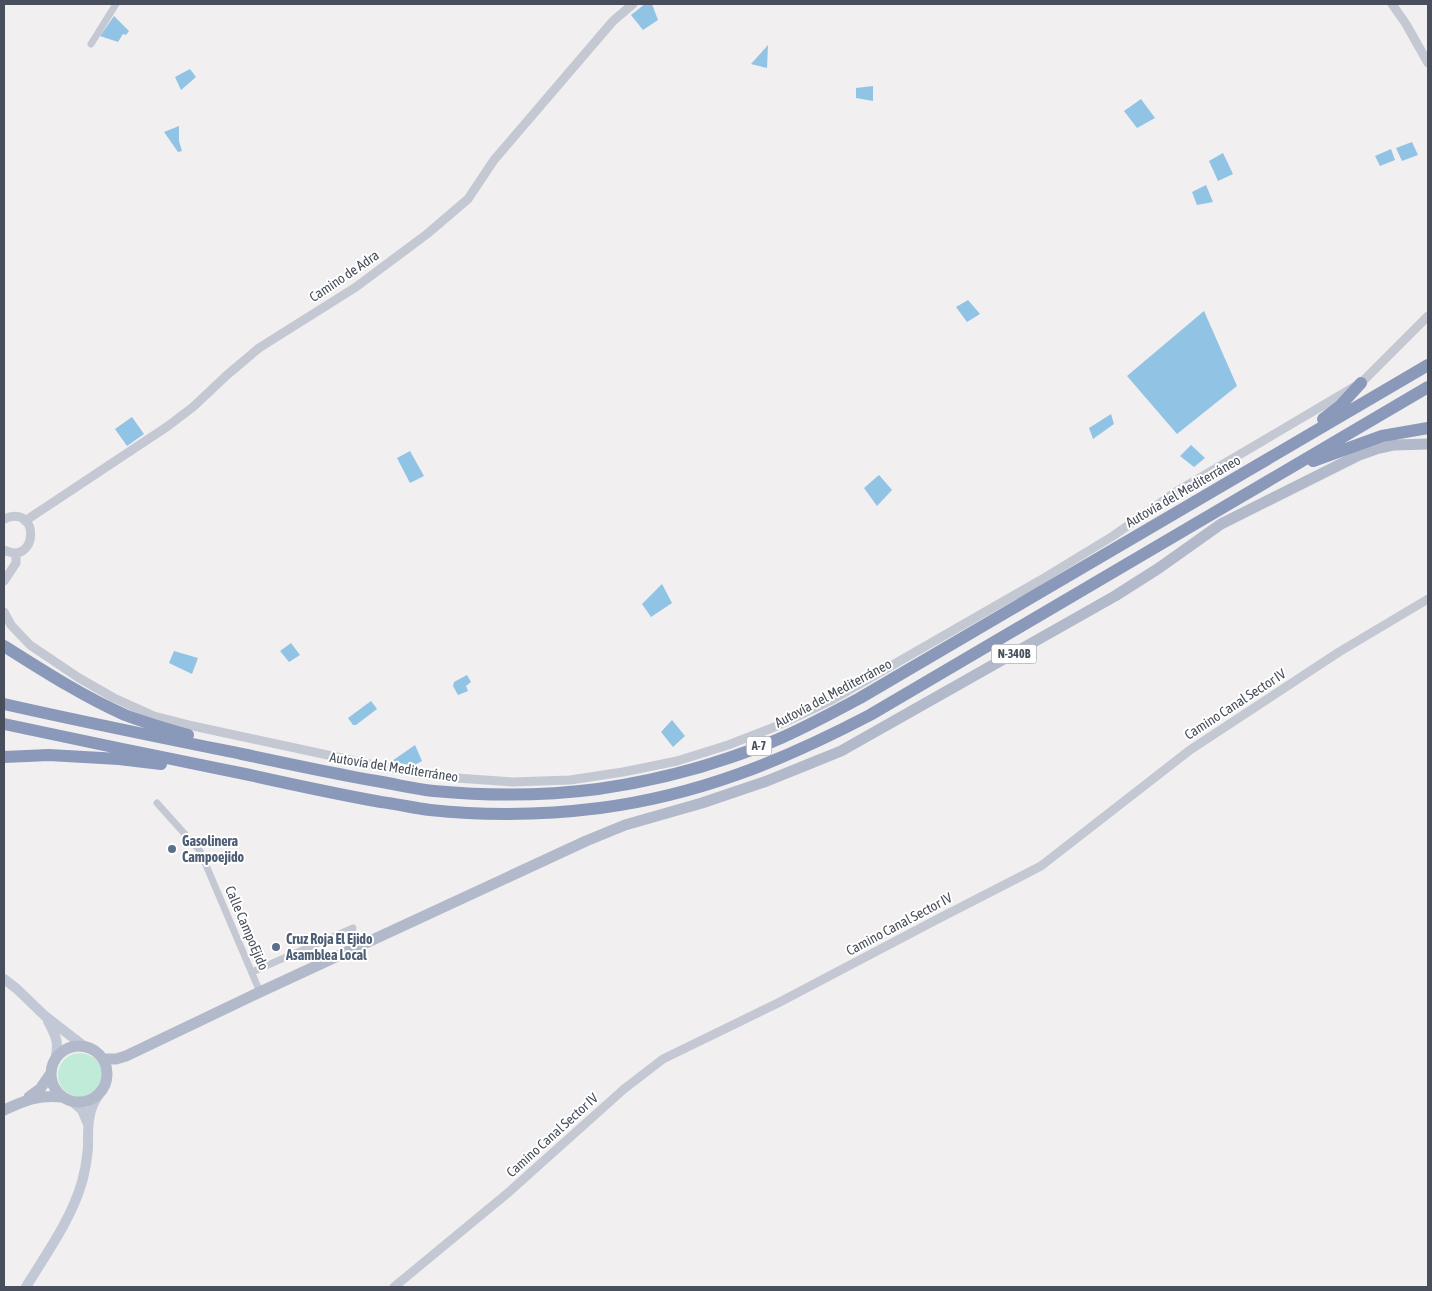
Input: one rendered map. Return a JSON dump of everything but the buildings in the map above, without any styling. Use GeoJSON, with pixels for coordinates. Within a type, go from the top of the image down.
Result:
{"type":"FeatureCollection","features":[{"type":"Feature","properties":{"kind":"highway","name":"Autovía del Mediterráneo"},"geometry":{"type":"LineString","coordinates":[[4,704],[356,778],[431,791],[510,795],[596,789],[666,776],[702,766],[781,738],[860,698],[1428,364]]}},
{"type":"Feature","properties":{"kind":"highway"},"geometry":{"type":"LineString","coordinates":[[1281,451],[1340,406],[1361,384]]}},
{"type":"Feature","properties":{"kind":"highway","name":"A-7"},"geometry":{"type":"LineString","coordinates":[[4,724],[275,781],[429,810],[510,814],[598,808],[671,795],[708,785],[754,769],[830,736],[870,715],[1428,387]]}},
{"type":"Feature","properties":{"kind":"highway"},"geometry":{"type":"LineString","coordinates":[[1261,485],[1315,460],[1382,436],[1428,428]]}},
{"type":"Feature","properties":{"kind":"highway"},"geometry":{"type":"LineString","coordinates":[[4,646],[92,698],[125,714],[155,726],[279,762]]}},
{"type":"Feature","properties":{"kind":"highway"},"geometry":{"type":"LineString","coordinates":[[4,757],[49,755],[119,759],[275,781]]}},
{"type":"Feature","properties":{"kind":"main road","name":"N-340B"},"geometry":{"type":"LineString","coordinates":[[98,1096],[103,1089],[111,1068],[116,1062],[126,1056],[586,841],[625,825],[702,803],[767,781],[841,750],[1115,596],[1160,568],[1222,524],[1359,455],[1394,445],[1428,444]]}},
{"type":"Feature","properties":{"kind":"main road"},"geometry":{"type":"LineString","coordinates":[[4,979],[45,1016],[85,1047],[98,1053],[103,1059],[108,1074]]}},
{"type":"Feature","properties":{"kind":"main road"},"geometry":{"type":"LineString","coordinates":[[26,1100],[40,1089],[51,1073],[55,1061],[58,1045],[45,1016]]}},
{"type":"Feature","properties":{"kind":"main road"},"geometry":{"type":"LineString","coordinates":[[55,1061],[60,1054],[68,1049],[76,1046],[85,1047]]}},
{"type":"Feature","properties":{"kind":"main road","name":"N-340B"},"geometry":{"type":"LineString","coordinates":[[103,1059],[116,1059],[126,1056]]}},
{"type":"Feature","properties":{"kind":"main road"},"geometry":{"type":"LineString","coordinates":[[51,1073],[52,1082],[56,1090],[82,1110],[88,1124]]}},
{"type":"Feature","properties":{"kind":"main road"},"geometry":{"type":"LineString","coordinates":[[4,1110],[26,1100],[46,1096],[62,1096]]}},
{"type":"Feature","properties":{"kind":"main road"},"geometry":{"type":"LineString","coordinates":[[73,1102],[82,1102],[98,1096]]}},
{"type":"Feature","properties":{"kind":"main road"},"geometry":{"type":"LineString","coordinates":[[26,1287],[74,1203],[86,1164],[88,1124],[91,1110],[98,1096]]}},
{"type":"Feature","properties":{"kind":"street"},"geometry":{"type":"LineString","coordinates":[[91,44],[116,4]]}},
{"type":"Feature","properties":{"kind":"street","name":"Camino de Adra"},"geometry":{"type":"LineString","coordinates":[[25,521],[187,412],[259,348],[356,287],[427,234],[468,199],[494,160],[613,21],[633,4]]}},
{"type":"Feature","properties":{"kind":"street"},"geometry":{"type":"LineString","coordinates":[[1392,4],[1406,24],[1428,63]]}},
{"type":"Feature","properties":{"kind":"street"},"geometry":{"type":"LineString","coordinates":[[4,612],[11,625],[30,645],[79,678],[114,698],[154,716],[193,726],[383,767],[456,778],[512,782],[570,780],[677,761],[728,745],[777,726],[830,701],[1039,581],[1113,536],[1176,492],[1361,384],[1428,316]]}},
{"type":"Feature","properties":{"kind":"street"},"geometry":{"type":"LineString","coordinates":[[4,519],[15,516],[25,521],[31,531],[31,537],[26,547],[16,553],[4,551]]}},
{"type":"Feature","properties":{"kind":"street"},"geometry":{"type":"LineString","coordinates":[[4,580],[16,563],[16,553]]}},
{"type":"Feature","properties":{"kind":"street","name":"Camino Canal Sector IV"},"geometry":{"type":"LineString","coordinates":[[394,1287],[509,1192],[624,1089],[663,1059],[778,1003],[1041,866],[1190,750],[1339,652],[1428,598]]}},
{"type":"Feature","properties":{"kind":"street","name":"Calle CampoEjido"},"geometry":{"type":"LineString","coordinates":[[157,803],[200,851],[260,992]]}},
{"type":"Feature","properties":{"kind":"street"},"geometry":{"type":"LineString","coordinates":[[252,972],[353,928]]}},
{"type":"Feature","properties":{"kind":"green space"},"geometry":{"type":"Polygon","coordinates":[[[80,1053],[92,1057],[98,1063],[102,1075],[98,1087],[92,1093],[80,1097],[68,1093],[62,1087],[58,1075],[62,1063],[68,1057],[80,1053]]]}},
{"type":"Feature","properties":{"kind":"water"},"geometry":{"type":"Polygon","coordinates":[[[645,4],[652,4],[658,20],[643,30],[631,15],[645,4]]]}},
{"type":"Feature","properties":{"kind":"water"},"geometry":{"type":"Polygon","coordinates":[[[114,16],[129,31],[126,35],[123,34],[118,42],[100,36],[114,16]]]}},
{"type":"Feature","properties":{"kind":"water"},"geometry":{"type":"Polygon","coordinates":[[[768,45],[767,68],[751,64],[768,45]]]}},
{"type":"Feature","properties":{"kind":"water"},"geometry":{"type":"Polygon","coordinates":[[[190,69],[196,77],[181,90],[175,77],[190,69]]]}},
{"type":"Feature","properties":{"kind":"water"},"geometry":{"type":"Polygon","coordinates":[[[873,86],[873,101],[856,98],[856,88],[873,86]]]}},
{"type":"Feature","properties":{"kind":"water"},"geometry":{"type":"Polygon","coordinates":[[[1141,99],[1155,118],[1137,128],[1124,111],[1141,99]]]}},
{"type":"Feature","properties":{"kind":"water"},"geometry":{"type":"Polygon","coordinates":[[[179,126],[179,141],[182,151],[178,152],[164,132],[179,126]]]}},
{"type":"Feature","properties":{"kind":"water"},"geometry":{"type":"Polygon","coordinates":[[[1412,142],[1418,155],[1402,161],[1396,148],[1412,142]]]}},
{"type":"Feature","properties":{"kind":"water"},"geometry":{"type":"Polygon","coordinates":[[[1391,149],[1395,160],[1380,166],[1375,156],[1391,149]]]}},
{"type":"Feature","properties":{"kind":"water"},"geometry":{"type":"Polygon","coordinates":[[[1223,153],[1233,174],[1218,181],[1209,161],[1223,153]]]}},
{"type":"Feature","properties":{"kind":"water"},"geometry":{"type":"Polygon","coordinates":[[[1206,185],[1213,202],[1197,205],[1192,192],[1206,185]]]}},
{"type":"Feature","properties":{"kind":"water"},"geometry":{"type":"Polygon","coordinates":[[[968,300],[980,314],[967,322],[956,307],[968,300]]]}},
{"type":"Feature","properties":{"kind":"water"},"geometry":{"type":"Polygon","coordinates":[[[1204,311],[1237,386],[1177,434],[1127,376],[1204,311]]]}},
{"type":"Feature","properties":{"kind":"water"},"geometry":{"type":"Polygon","coordinates":[[[1111,414],[1114,424],[1093,439],[1089,428],[1111,414]]]}},
{"type":"Feature","properties":{"kind":"water"},"geometry":{"type":"Polygon","coordinates":[[[132,417],[144,434],[127,446],[115,429],[132,417]]]}},
{"type":"Feature","properties":{"kind":"water"},"geometry":{"type":"Polygon","coordinates":[[[1191,445],[1205,458],[1194,467],[1180,456],[1191,445]]]}},
{"type":"Feature","properties":{"kind":"water"},"geometry":{"type":"Polygon","coordinates":[[[410,451],[424,476],[410,483],[397,458],[410,451]]]}},
{"type":"Feature","properties":{"kind":"water"},"geometry":{"type":"Polygon","coordinates":[[[879,475],[892,490],[877,506],[864,488],[879,475]]]}},
{"type":"Feature","properties":{"kind":"water"},"geometry":{"type":"Polygon","coordinates":[[[662,584],[672,603],[651,617],[642,604],[662,584]]]}},
{"type":"Feature","properties":{"kind":"water"},"geometry":{"type":"Polygon","coordinates":[[[291,643],[300,655],[289,662],[280,651],[291,643]]]}},
{"type":"Feature","properties":{"kind":"water"},"geometry":{"type":"Polygon","coordinates":[[[174,651],[198,658],[192,674],[169,663],[174,651]]]}},
{"type":"Feature","properties":{"kind":"water"},"geometry":{"type":"Polygon","coordinates":[[[467,675],[471,682],[466,686],[468,691],[458,695],[453,686],[454,682],[467,675]]]}},
{"type":"Feature","properties":{"kind":"water"},"geometry":{"type":"Polygon","coordinates":[[[371,701],[377,709],[356,725],[353,725],[348,718],[371,701]]]}},
{"type":"Feature","properties":{"kind":"water"},"geometry":{"type":"Polygon","coordinates":[[[672,720],[685,736],[673,747],[661,732],[672,720]]]}},
{"type":"Feature","properties":{"kind":"water"},"geometry":{"type":"Polygon","coordinates":[[[415,745],[422,761],[413,766],[392,761],[415,745]]]}},
{"type":"Feature","properties":{"kind":"place","name":"Gasolinera Campoejido"},"geometry":{"type":"Point","coordinates":[172,849]}},
{"type":"Feature","properties":{"kind":"place","name":"Cruz Roja El Ejido Asamblea Local"},"geometry":{"type":"Point","coordinates":[276,947]}}]}
